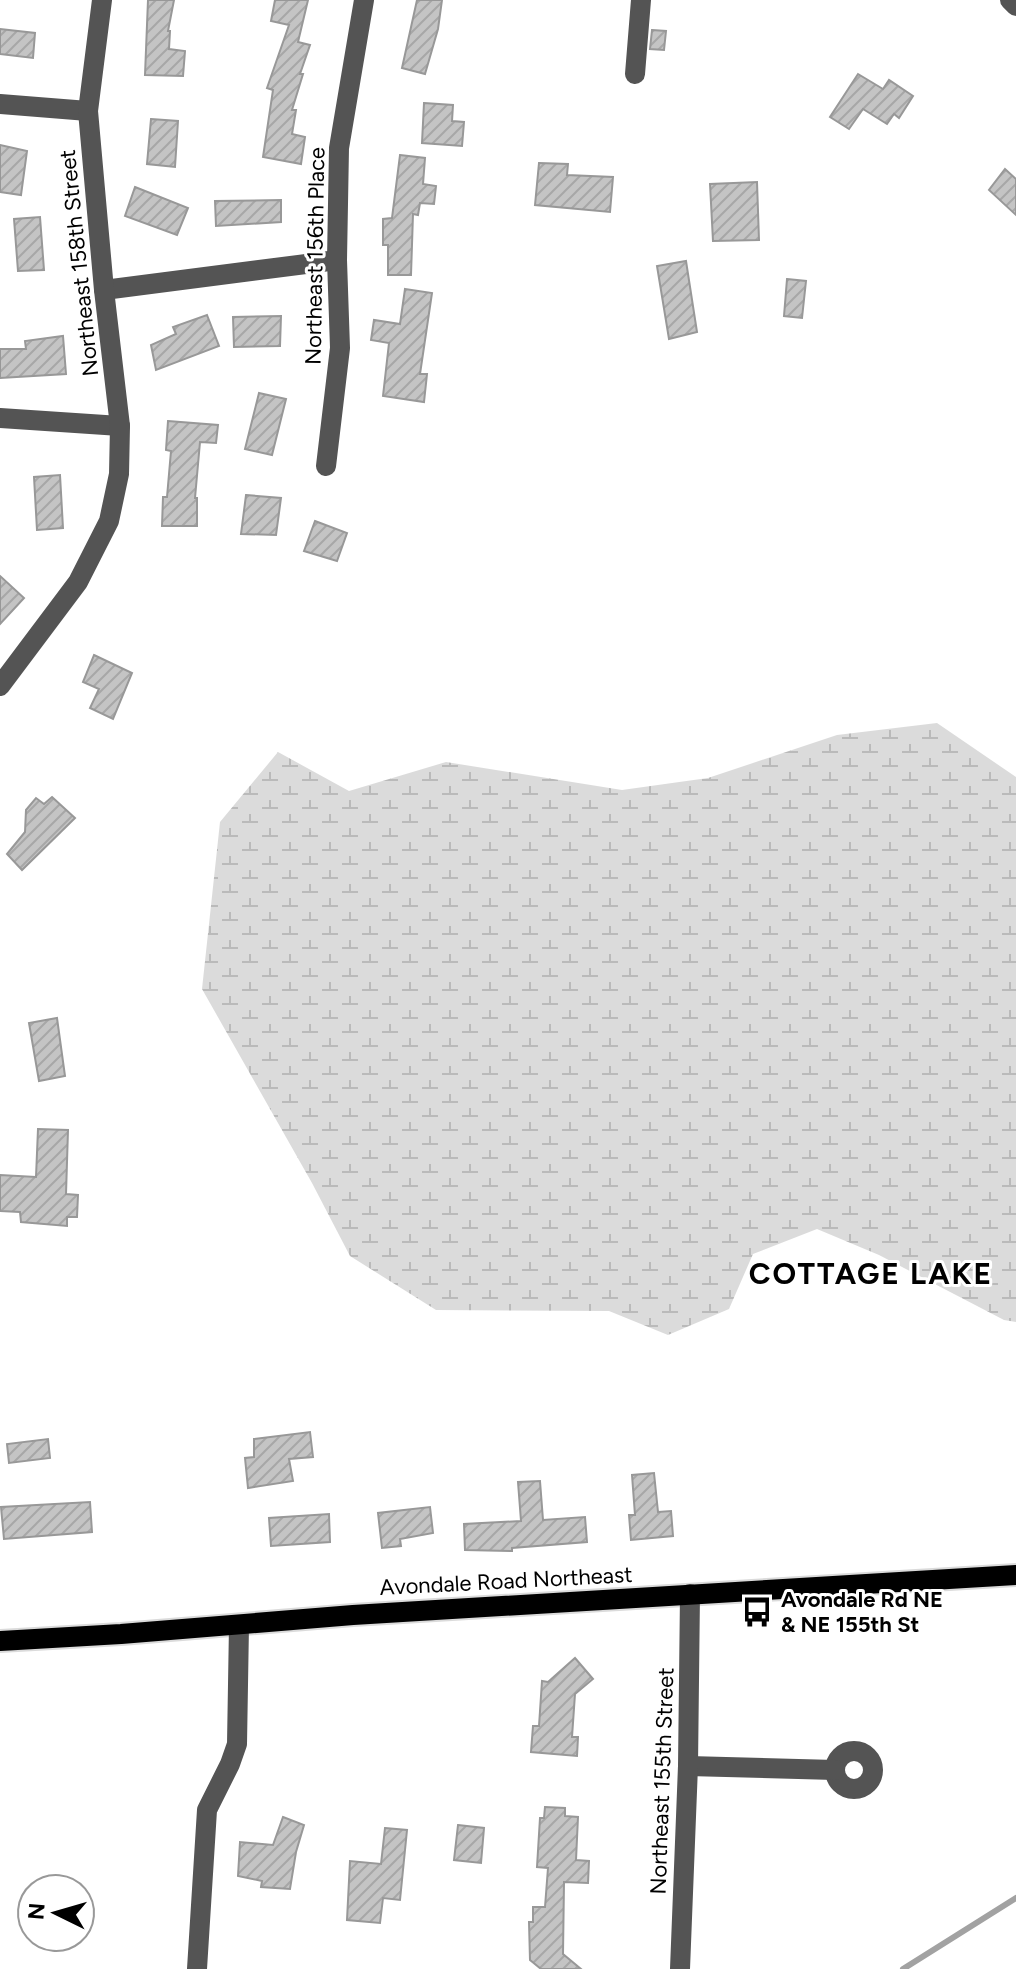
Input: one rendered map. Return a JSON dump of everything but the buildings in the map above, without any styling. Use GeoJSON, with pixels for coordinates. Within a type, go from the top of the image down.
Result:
{"type":"FeatureCollection","features":[{"type":"Feature","properties":{"kind":"main road","name":"Avondale Road Northeast"},"geometry":{"type":"LineString","coordinates":[[0,1641],[353,1615],[1016,1575]]}},
{"type":"Feature","properties":{"kind":"street","name":"Northeast 158th Street"},"geometry":{"type":"LineString","coordinates":[[0,686],[78,582],[109,521],[119,474],[120,426],[88,111],[102,0]]}},
{"type":"Feature","properties":{"kind":"street","name":"Northeast 156th Place"},"geometry":{"type":"LineString","coordinates":[[326,466],[340,348],[337,260],[339,148],[364,0]]}},
{"type":"Feature","properties":{"kind":"street"},"geometry":{"type":"LineString","coordinates":[[635,74],[641,0]]}},
{"type":"Feature","properties":{"kind":"street"},"geometry":{"type":"LineString","coordinates":[[1010,0],[1016,6]]}},
{"type":"Feature","properties":{"kind":"street"},"geometry":{"type":"LineString","coordinates":[[0,104],[88,111]]}},
{"type":"Feature","properties":{"kind":"street"},"geometry":{"type":"LineString","coordinates":[[104,290],[337,260]]}},
{"type":"Feature","properties":{"kind":"street"},"geometry":{"type":"LineString","coordinates":[[0,418],[120,426]]}},
{"type":"Feature","properties":{"kind":"street","name":"Northeast 155th Street"},"geometry":{"type":"LineString","coordinates":[[680,1969],[688,1766],[690,1594]]}},
{"type":"Feature","properties":{"kind":"street"},"geometry":{"type":"LineString","coordinates":[[197,1969],[207,1810],[237,1744],[239,1625]]}},
{"type":"Feature","properties":{"kind":"street"},"geometry":{"type":"LineString","coordinates":[[688,1766],[835,1770]]}},
{"type":"Feature","properties":{"kind":"green space"},"geometry":{"type":"Polygon","coordinates":[[[937,723],[1016,777],[1016,1322],[1004,1320],[879,1255],[817,1229],[753,1254],[729,1309],[668,1335],[609,1311],[436,1310],[350,1256],[202,989],[220,822],[278,752],[349,791],[446,762],[622,790],[708,778],[837,735],[937,723]]]}},
{"type":"Feature","properties":{"kind":"waterway"},"geometry":{"type":"LineString","coordinates":[[903,1969],[1016,1898]]}},
{"type":"Feature","properties":{"kind":"place","name":"Avondale Rd NE & NE 155th St"},"geometry":{"type":"Point","coordinates":[757,1612]}},
{"type":"Feature","properties":{"kind":"district","name":"COTTAGE LAKE"},"geometry":{"type":"Point","coordinates":[871,1273]}}]}
